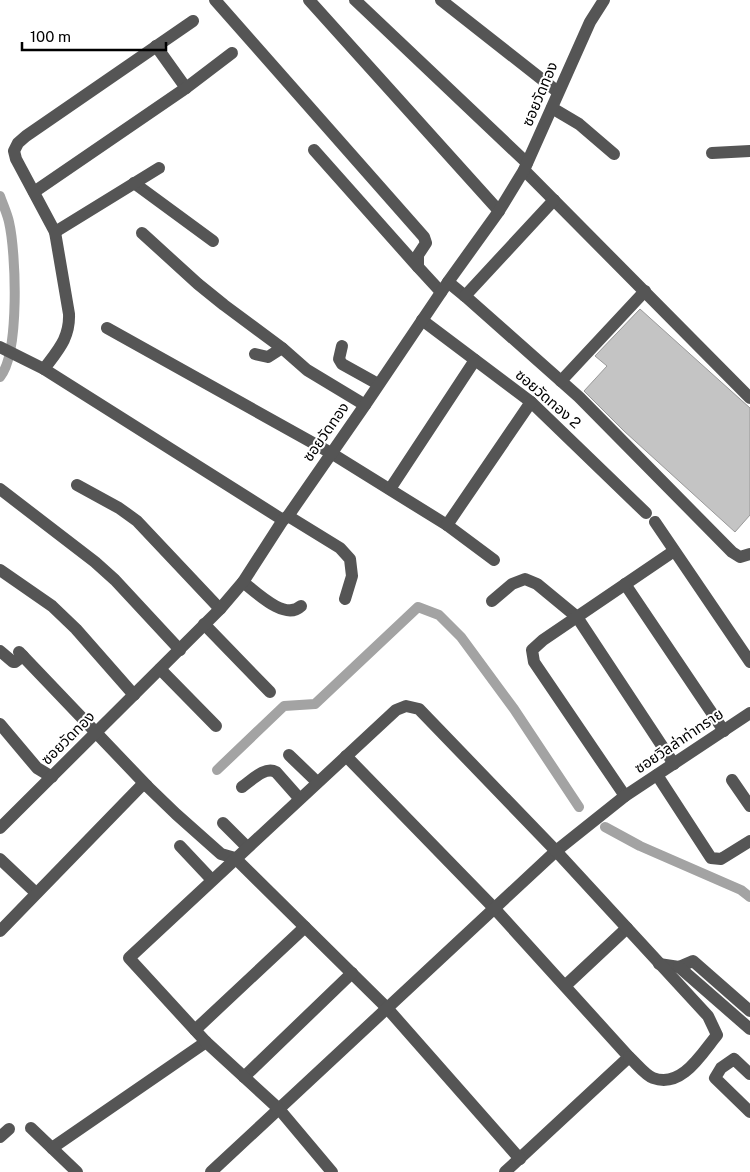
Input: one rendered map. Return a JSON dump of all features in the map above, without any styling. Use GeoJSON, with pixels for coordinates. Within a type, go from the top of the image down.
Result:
{"type":"FeatureCollection","features":[{"type":"Feature","properties":{"kind":"street"},"geometry":{"type":"LineString","coordinates":[[215,0],[424,237],[426,243],[418,255],[418,266]]}},
{"type":"Feature","properties":{"kind":"street"},"geometry":{"type":"LineString","coordinates":[[309,0],[500,211]]}},
{"type":"Feature","properties":{"kind":"street"},"geometry":{"type":"LineString","coordinates":[[354,0],[526,167],[554,200],[750,398]]}},
{"type":"Feature","properties":{"kind":"street"},"geometry":{"type":"LineString","coordinates":[[440,0],[558,92]]}},
{"type":"Feature","properties":{"kind":"street","name":"ซอยวัดทอง"},"geometry":{"type":"LineString","coordinates":[[2,823],[52,777],[180,650],[243,582],[444,287],[500,211],[526,167],[590,22],[604,0]]}},
{"type":"Feature","properties":{"kind":"street"},"geometry":{"type":"LineString","coordinates":[[44,369],[67,336],[70,326],[55,232],[14,151],[18,143],[193,21]]}},
{"type":"Feature","properties":{"kind":"street"},"geometry":{"type":"LineString","coordinates":[[156,46],[186,88]]}},
{"type":"Feature","properties":{"kind":"street"},"geometry":{"type":"LineString","coordinates":[[34,192],[186,88],[232,53]]}},
{"type":"Feature","properties":{"kind":"street"},"geometry":{"type":"LineString","coordinates":[[552,108],[579,124],[614,154]]}},
{"type":"Feature","properties":{"kind":"street"},"geometry":{"type":"LineString","coordinates":[[314,150],[418,266],[444,287],[465,296],[561,381],[732,552],[740,557],[750,554]]}},
{"type":"Feature","properties":{"kind":"street"},"geometry":{"type":"LineString","coordinates":[[712,153],[750,151]]}},
{"type":"Feature","properties":{"kind":"street"},"geometry":{"type":"LineString","coordinates":[[55,232],[159,168]]}},
{"type":"Feature","properties":{"kind":"street"},"geometry":{"type":"LineString","coordinates":[[134,182],[213,241]]}},
{"type":"Feature","properties":{"kind":"street"},"geometry":{"type":"LineString","coordinates":[[465,296],[554,200]]}},
{"type":"Feature","properties":{"kind":"street"},"geometry":{"type":"LineString","coordinates":[[142,233],[184,272],[224,305],[282,348],[307,370],[365,405]]}},
{"type":"Feature","properties":{"kind":"street"},"geometry":{"type":"LineString","coordinates":[[561,381],[644,291]]}},
{"type":"Feature","properties":{"kind":"street","name":"ซอยวัดทอง 2"},"geometry":{"type":"LineString","coordinates":[[422,320],[531,402],[646,513]]}},
{"type":"Feature","properties":{"kind":"street"},"geometry":{"type":"LineString","coordinates":[[107,328],[331,453],[447,524],[494,560]]}},
{"type":"Feature","properties":{"kind":"street"},"geometry":{"type":"LineString","coordinates":[[342,346],[339,358],[342,364],[378,384]]}},
{"type":"Feature","properties":{"kind":"street"},"geometry":{"type":"LineString","coordinates":[[2,348],[44,369],[286,518],[340,548],[350,559],[352,576],[345,599]]}},
{"type":"Feature","properties":{"kind":"street"},"geometry":{"type":"LineString","coordinates":[[255,354],[268,357],[282,348]]}},
{"type":"Feature","properties":{"kind":"street"},"geometry":{"type":"LineString","coordinates":[[390,489],[475,360]]}},
{"type":"Feature","properties":{"kind":"street"},"geometry":{"type":"LineString","coordinates":[[447,524],[531,402]]}},
{"type":"Feature","properties":{"kind":"street"},"geometry":{"type":"LineString","coordinates":[[77,484],[119,508],[137,522],[220,609]]}},
{"type":"Feature","properties":{"kind":"street"},"geometry":{"type":"LineString","coordinates":[[0,489],[95,562],[115,580],[180,650]]}},
{"type":"Feature","properties":{"kind":"street"},"geometry":{"type":"LineString","coordinates":[[655,522],[750,662]]}},
{"type":"Feature","properties":{"kind":"street"},"geometry":{"type":"LineString","coordinates":[[625,796],[534,662],[532,650],[543,640],[674,551]]}},
{"type":"Feature","properties":{"kind":"street"},"geometry":{"type":"LineString","coordinates":[[0,570],[52,606],[76,629],[134,695]]}},
{"type":"Feature","properties":{"kind":"street"},"geometry":{"type":"LineString","coordinates":[[492,601],[512,584],[525,579],[537,584],[577,617],[674,764]]}},
{"type":"Feature","properties":{"kind":"street"},"geometry":{"type":"LineString","coordinates":[[243,582],[281,609],[290,612],[297,610],[301,606]]}},
{"type":"Feature","properties":{"kind":"street"},"geometry":{"type":"LineString","coordinates":[[624,584],[724,731]]}},
{"type":"Feature","properties":{"kind":"street"},"geometry":{"type":"LineString","coordinates":[[204,624],[270,692]]}},
{"type":"Feature","properties":{"kind":"street"},"geometry":{"type":"LineString","coordinates":[[0,652],[13,662],[21,654],[176,814],[221,854],[235,858],[388,1008],[520,1159]]}},
{"type":"Feature","properties":{"kind":"street"},"geometry":{"type":"LineString","coordinates":[[160,670],[216,726]]}},
{"type":"Feature","properties":{"kind":"street"},"geometry":{"type":"LineString","coordinates":[[332,1172],[279,1109],[206,1042],[129,958],[235,858],[396,710],[406,706],[418,709],[556,851],[708,1016],[718,1035],[688,1070],[668,1080],[652,1078],[629,1057],[494,908],[346,756]]}},
{"type":"Feature","properties":{"kind":"street","name":"ซอยวิลล่าท่าทราย"},"geometry":{"type":"LineString","coordinates":[[211,1172],[556,851],[625,796],[750,713]]}},
{"type":"Feature","properties":{"kind":"street"},"geometry":{"type":"LineString","coordinates":[[0,724],[37,768],[52,777]]}},
{"type":"Feature","properties":{"kind":"street"},"geometry":{"type":"LineString","coordinates":[[289,754],[317,782]]}},
{"type":"Feature","properties":{"kind":"street"},"geometry":{"type":"LineString","coordinates":[[242,787],[271,769],[300,798]]}},
{"type":"Feature","properties":{"kind":"street"},"geometry":{"type":"LineString","coordinates":[[658,775],[711,858],[721,859],[750,841]]}},
{"type":"Feature","properties":{"kind":"street"},"geometry":{"type":"LineString","coordinates":[[732,780],[750,806]]}},
{"type":"Feature","properties":{"kind":"street"},"geometry":{"type":"LineString","coordinates":[[0,931],[142,785],[147,786]]}},
{"type":"Feature","properties":{"kind":"street"},"geometry":{"type":"LineString","coordinates":[[223,823],[247,847]]}},
{"type":"Feature","properties":{"kind":"street"},"geometry":{"type":"LineString","coordinates":[[180,846],[212,880]]}},
{"type":"Feature","properties":{"kind":"street"},"geometry":{"type":"LineString","coordinates":[[0,859],[36,893]]}},
{"type":"Feature","properties":{"kind":"street"},"geometry":{"type":"LineString","coordinates":[[195,1030],[305,927]]}},
{"type":"Feature","properties":{"kind":"street"},"geometry":{"type":"LineString","coordinates":[[565,986],[626,928]]}},
{"type":"Feature","properties":{"kind":"street"},"geometry":{"type":"LineString","coordinates":[[659,964],[679,967],[693,961],[750,1011]]}},
{"type":"Feature","properties":{"kind":"street"},"geometry":{"type":"LineString","coordinates":[[679,967],[750,1029]]}},
{"type":"Feature","properties":{"kind":"street"},"geometry":{"type":"LineString","coordinates":[[244,1077],[352,973]]}},
{"type":"Feature","properties":{"kind":"street"},"geometry":{"type":"LineString","coordinates":[[52,1148],[206,1042]]}},
{"type":"Feature","properties":{"kind":"street"},"geometry":{"type":"LineString","coordinates":[[505,1172],[629,1057]]}},
{"type":"Feature","properties":{"kind":"street"},"geometry":{"type":"LineString","coordinates":[[750,1074],[734,1060],[721,1068],[715,1078],[750,1112]]}},
{"type":"Feature","properties":{"kind":"street"},"geometry":{"type":"LineString","coordinates":[[31,1128],[77,1172]]}},
{"type":"Feature","properties":{"kind":"building"},"geometry":{"type":"Polygon","coordinates":[[[640,309],[750,408],[750,515],[735,532],[624,431],[584,391],[607,366],[595,356],[640,309]]]}},
{"type":"Feature","properties":{"kind":"waterway"},"geometry":{"type":"LineString","coordinates":[[0,196],[8,219],[15,278],[11,347],[6,365],[0,377]]}},
{"type":"Feature","properties":{"kind":"waterway"},"geometry":{"type":"LineString","coordinates":[[217,770],[284,706],[315,704],[418,607],[439,615],[461,637],[514,709],[579,807]]}},
{"type":"Feature","properties":{"kind":"waterway"},"geometry":{"type":"LineString","coordinates":[[605,827],[640,846],[741,890],[750,897]]}}]}
